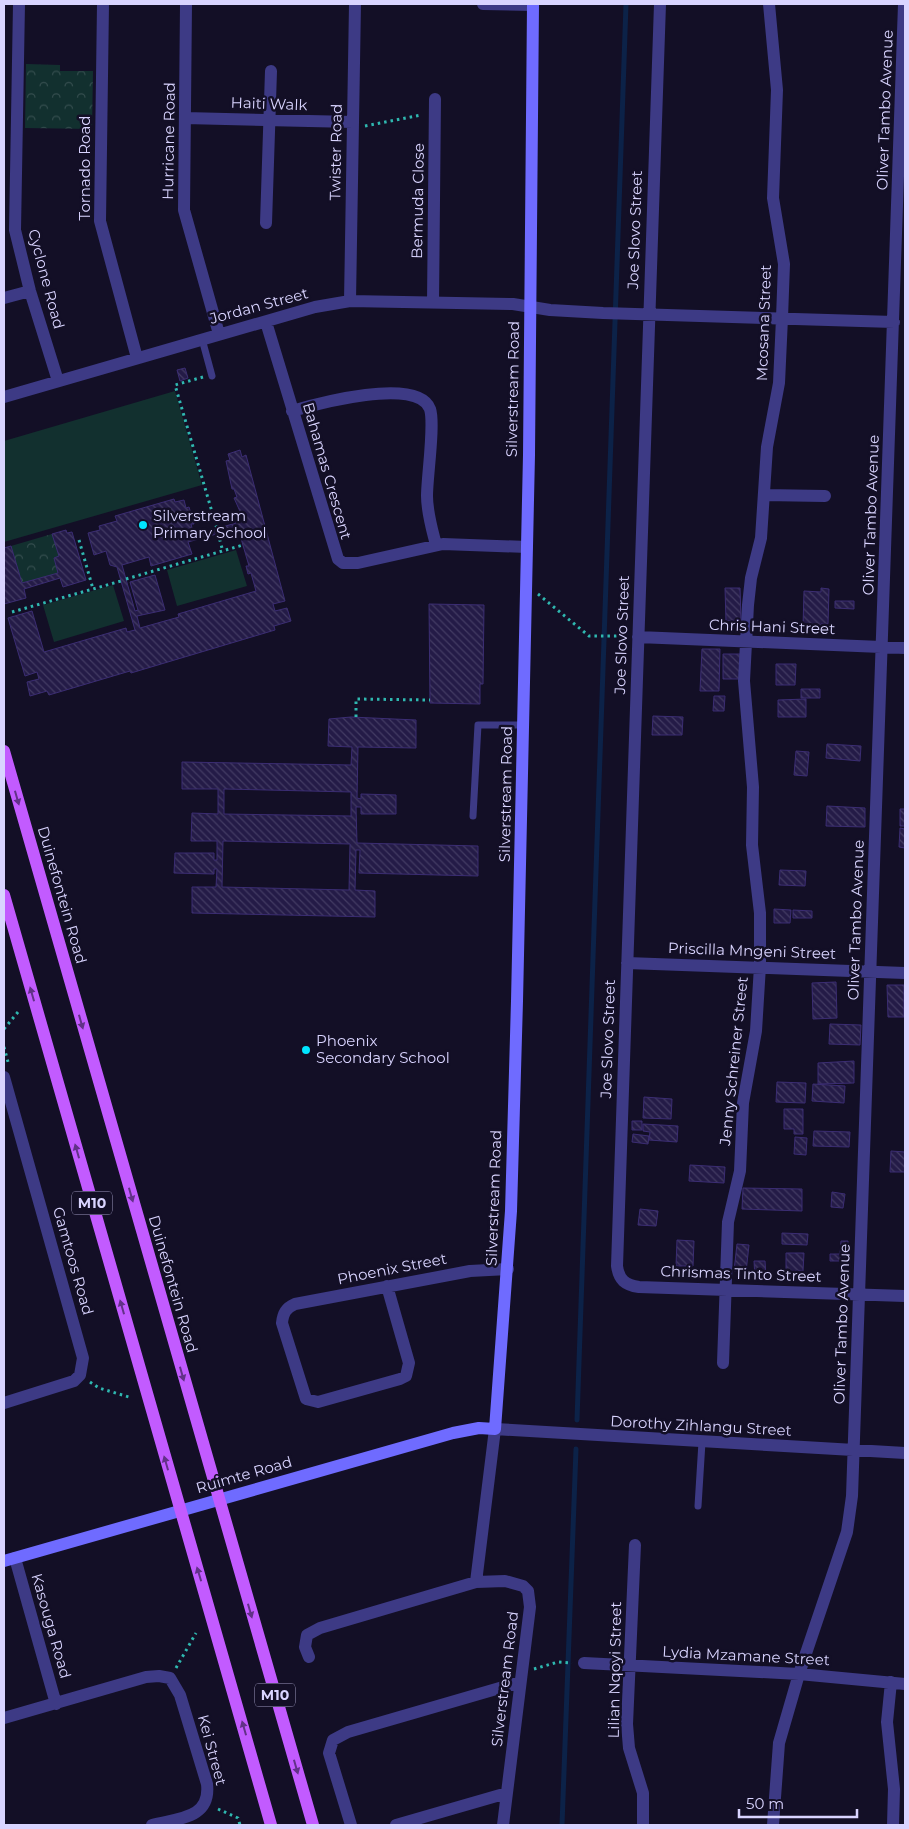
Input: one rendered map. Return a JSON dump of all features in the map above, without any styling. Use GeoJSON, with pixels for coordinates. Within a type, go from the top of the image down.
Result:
{"type":"FeatureCollection","features":[{"type":"Feature","properties":{"kind":"main road","name":"Duinefontein Road"},"geometry":{"type":"LineString","coordinates":[[4,751],[313,1825]]}},
{"type":"Feature","properties":{"kind":"main road","name":"M10"},"geometry":{"type":"LineString","coordinates":[[4,895],[179,1510],[271,1825]]}},
{"type":"Feature","properties":{"kind":"street","name":"Cyclone Road"},"geometry":{"type":"LineString","coordinates":[[19,4],[15,230],[30,291],[58,381]]}},
{"type":"Feature","properties":{"kind":"street","name":"Tornado Road"},"geometry":{"type":"LineString","coordinates":[[103,4],[100,220],[137,358]]}},
{"type":"Feature","properties":{"kind":"street","name":"Hurricane Road"},"geometry":{"type":"LineString","coordinates":[[186,4],[184,210],[219,334]]}},
{"type":"Feature","properties":{"kind":"street","name":"Twister Road"},"geometry":{"type":"LineString","coordinates":[[350,301],[356,125],[355,4]]}},
{"type":"Feature","properties":{"kind":"street"},"geometry":{"type":"LineString","coordinates":[[484,4],[533,5]]}},
{"type":"Feature","properties":{"kind":"street","name":"Joe Slovo Street"},"geometry":{"type":"LineString","coordinates":[[617,1266],[660,4]]}},
{"type":"Feature","properties":{"kind":"street","name":"Mcosana Street"},"geometry":{"type":"LineString","coordinates":[[746,642],[751,578],[761,538],[767,447],[779,383],[784,264],[774,198],[777,90],[769,4]]}},
{"type":"Feature","properties":{"kind":"street","name":"Oliver Tambo Avenue"},"geometry":{"type":"LineString","coordinates":[[774,1825],[779,1744],[799,1674],[847,1532],[851,1514],[904,4]]}},
{"type":"Feature","properties":{"kind":"street","name":"Silverstream Road"},"geometry":{"type":"LineString","coordinates":[[476,1582],[495,1429],[511,1211],[524,725],[533,5]]}},
{"type":"Feature","properties":{"kind":"street"},"geometry":{"type":"LineString","coordinates":[[266,223],[271,71]]}},
{"type":"Feature","properties":{"kind":"street","name":"Bermuda Close"},"geometry":{"type":"LineString","coordinates":[[433,303],[435,99]]}},
{"type":"Feature","properties":{"kind":"street"},"geometry":{"type":"LineString","coordinates":[[4,116],[17,116]]}},
{"type":"Feature","properties":{"kind":"street","name":"Haiti Walk"},"geometry":{"type":"LineString","coordinates":[[185,118],[356,125]]}},
{"type":"Feature","properties":{"kind":"street"},"geometry":{"type":"LineString","coordinates":[[4,298],[30,291]]}},
{"type":"Feature","properties":{"kind":"street","name":"Jordan Street"},"geometry":{"type":"LineString","coordinates":[[4,397],[315,307],[350,301],[512,304],[603,313],[894,322]]}},
{"type":"Feature","properties":{"kind":"street","name":"Bahamas Crescent"},"geometry":{"type":"LineString","coordinates":[[266,322],[338,559],[343,563],[358,563],[436,545],[527,547]]}},
{"type":"Feature","properties":{"kind":"street"},"geometry":{"type":"LineString","coordinates":[[292,411],[346,397],[367,394],[409,396],[425,401],[429,406],[431,419],[427,498],[436,545]]}},
{"type":"Feature","properties":{"kind":"street"},"geometry":{"type":"LineString","coordinates":[[764,495],[825,496]]}},
{"type":"Feature","properties":{"kind":"street","name":"Chris Hani Street"},"geometry":{"type":"LineString","coordinates":[[638,636],[905,648]]}},
{"type":"Feature","properties":{"kind":"street","name":"Jenny Schreiner Street"},"geometry":{"type":"LineString","coordinates":[[723,1364],[728,1222],[740,1171],[743,1103],[756,1031],[760,966],[760,901],[752,845],[752,766],[744,698],[746,642]]}},
{"type":"Feature","properties":{"kind":"street","name":"Priscilla Mngeni Street"},"geometry":{"type":"LineString","coordinates":[[627,963],[760,966],[905,973]]}},
{"type":"Feature","properties":{"kind":"street","name":"Gamtoos Road"},"geometry":{"type":"LineString","coordinates":[[4,1077],[83,1358],[80,1375],[74,1382],[4,1403]]}},
{"type":"Feature","properties":{"kind":"street","name":"Chrismas Tinto Street"},"geometry":{"type":"LineString","coordinates":[[617,1266],[621,1280],[630,1286],[725,1291],[905,1296]]}},
{"type":"Feature","properties":{"kind":"street","name":"Phoenix Street"},"geometry":{"type":"LineString","coordinates":[[387,1286],[409,1363],[406,1376],[318,1402],[309,1401],[304,1396],[282,1323],[285,1310],[295,1304],[387,1286],[470,1270],[508,1269]]}},
{"type":"Feature","properties":{"kind":"street","name":"Ruimte Road"},"geometry":{"type":"LineString","coordinates":[[10,1559],[452,1433],[479,1428],[495,1429]]}},
{"type":"Feature","properties":{"kind":"street","name":"Dorothy Zihlangu Street"},"geometry":{"type":"LineString","coordinates":[[495,1429],[905,1453]]}},
{"type":"Feature","properties":{"kind":"street","name":"Lilian Nqoyi Street"},"geometry":{"type":"LineString","coordinates":[[635,1545],[628,1737],[643,1793],[643,1825]]}},
{"type":"Feature","properties":{"kind":"street","name":"Kasouga Road"},"geometry":{"type":"LineString","coordinates":[[10,1559],[56,1704]]}},
{"type":"Feature","properties":{"kind":"street","name":"Silverstream Road"},"geometry":{"type":"LineString","coordinates":[[309,1657],[305,1640],[311,1632],[476,1582],[516,1582],[528,1591],[530,1607],[503,1825]]}},
{"type":"Feature","properties":{"kind":"street","name":"Lydia Mzamane Street"},"geometry":{"type":"LineString","coordinates":[[581,1663],[799,1674],[905,1684]]}},
{"type":"Feature","properties":{"kind":"street","name":"Kasouga Road"},"geometry":{"type":"LineString","coordinates":[[4,1718],[146,1678],[173,1674]]}},
{"type":"Feature","properties":{"kind":"street","name":"Kei Street"},"geometry":{"type":"LineString","coordinates":[[152,1825],[197,1812],[204,1807],[208,1799],[207,1784],[173,1674]]}},
{"type":"Feature","properties":{"kind":"street"},"geometry":{"type":"LineString","coordinates":[[351,1825],[329,1753],[333,1740],[348,1732],[521,1678]]}},
{"type":"Feature","properties":{"kind":"street"},"geometry":{"type":"LineString","coordinates":[[891,1682],[887,1722],[894,1789],[893,1825]]}},
{"type":"Feature","properties":{"kind":"street"},"geometry":{"type":"LineString","coordinates":[[396,1825],[507,1793]]}},
{"type":"Feature","properties":{"kind":"lane"},"geometry":{"type":"LineString","coordinates":[[202,339],[212,375]]}},
{"type":"Feature","properties":{"kind":"lane"},"geometry":{"type":"LineString","coordinates":[[472,816],[478,724],[524,725]]}},
{"type":"Feature","properties":{"kind":"lane"},"geometry":{"type":"LineString","coordinates":[[698,1506],[702,1442]]}},
{"type":"Feature","properties":{"kind":"path"},"geometry":{"type":"LineString","coordinates":[[356,125],[421,115]]}},
{"type":"Feature","properties":{"kind":"path"},"geometry":{"type":"LineString","coordinates":[[212,375],[175,385],[223,552]]}},
{"type":"Feature","properties":{"kind":"path"},"geometry":{"type":"LineString","coordinates":[[78,540],[93,589]]}},
{"type":"Feature","properties":{"kind":"path"},"geometry":{"type":"LineString","coordinates":[[126,579],[243,546]]}},
{"type":"Feature","properties":{"kind":"path"},"geometry":{"type":"LineString","coordinates":[[12,612],[121,581]]}},
{"type":"Feature","properties":{"kind":"path"},"geometry":{"type":"LineString","coordinates":[[535,593],[540,594],[589,636],[611,638]]}},
{"type":"Feature","properties":{"kind":"path"},"geometry":{"type":"LineString","coordinates":[[356,718],[356,699],[430,700]]}},
{"type":"Feature","properties":{"kind":"path"},"geometry":{"type":"LineString","coordinates":[[4,1030],[18,1012]]}},
{"type":"Feature","properties":{"kind":"path"},"geometry":{"type":"LineString","coordinates":[[4,1047],[8,1062]]}},
{"type":"Feature","properties":{"kind":"path"},"geometry":{"type":"LineString","coordinates":[[90,1382],[99,1388],[128,1397]]}},
{"type":"Feature","properties":{"kind":"path"},"geometry":{"type":"LineString","coordinates":[[173,1674],[196,1633]]}},
{"type":"Feature","properties":{"kind":"path"},"geometry":{"type":"LineString","coordinates":[[521,1678],[558,1662],[581,1663]]}},
{"type":"Feature","properties":{"kind":"path"},"geometry":{"type":"LineString","coordinates":[[218,1809],[238,1818],[240,1825]]}},
{"type":"Feature","properties":{"kind":"green space"},"geometry":{"type":"Polygon","coordinates":[[[26,64],[60,65],[60,71],[93,71],[92,129],[25,128],[26,64]]]}},
{"type":"Feature","properties":{"kind":"green space"},"geometry":{"type":"Polygon","coordinates":[[[175,391],[202,485],[4,542],[4,441],[175,391]]]}},
{"type":"Feature","properties":{"kind":"green space"},"geometry":{"type":"Polygon","coordinates":[[[52,534],[59,556],[54,558],[58,573],[22,583],[11,546],[52,534]]]}},
{"type":"Feature","properties":{"kind":"green space"},"geometry":{"type":"Polygon","coordinates":[[[236,550],[247,586],[177,606],[167,570],[236,550]]]}},
{"type":"Feature","properties":{"kind":"green space"},"geometry":{"type":"Polygon","coordinates":[[[113,585],[124,621],[54,642],[43,605],[113,585]]]}},
{"type":"Feature","properties":{"kind":"building"},"geometry":{"type":"Polygon","coordinates":[[[185,368],[188,378],[180,381],[177,370],[185,368]]]}},
{"type":"Feature","properties":{"kind":"building"},"geometry":{"type":"Polygon","coordinates":[[[240,450],[242,457],[246,455],[285,601],[273,604],[275,611],[287,608],[291,621],[274,626],[275,630],[131,673],[130,671],[49,695],[47,691],[30,696],[27,682],[39,679],[37,672],[25,676],[8,618],[32,611],[44,652],[126,628],[127,632],[135,630],[117,567],[110,565],[106,551],[94,555],[88,533],[100,530],[99,526],[117,521],[115,516],[174,499],[175,502],[184,500],[186,508],[189,507],[194,524],[191,524],[193,532],[184,534],[185,538],[236,523],[236,520],[243,518],[234,498],[237,497],[234,489],[232,489],[226,461],[230,460],[228,454],[240,450]],[[238,528],[188,542],[192,554],[151,566],[149,557],[122,565],[135,611],[138,610],[130,582],[155,575],[165,610],[137,616],[140,628],[179,617],[178,614],[256,591],[251,573],[248,574],[246,566],[249,566],[238,528]]]}},
{"type":"Feature","properties":{"kind":"building"},"geometry":{"type":"Polygon","coordinates":[[[66,530],[67,533],[72,532],[86,580],[63,587],[60,578],[24,589],[26,598],[4,604],[4,548],[11,546],[22,583],[58,573],[54,558],[59,556],[52,534],[66,530]]]}},
{"type":"Feature","properties":{"kind":"building"},"geometry":{"type":"Polygon","coordinates":[[[725,588],[740,588],[741,620],[726,621],[725,588]]]}},
{"type":"Feature","properties":{"kind":"building"},"geometry":{"type":"Polygon","coordinates":[[[821,588],[829,589],[828,624],[821,624],[821,628],[803,627],[804,591],[821,592],[821,588]]]}},
{"type":"Feature","properties":{"kind":"building"},"geometry":{"type":"Polygon","coordinates":[[[835,601],[854,601],[854,609],[835,608],[835,601]]]}},
{"type":"Feature","properties":{"kind":"building"},"geometry":{"type":"Polygon","coordinates":[[[429,604],[484,605],[483,684],[480,684],[480,704],[430,703],[429,604]]]}},
{"type":"Feature","properties":{"kind":"building"},"geometry":{"type":"Polygon","coordinates":[[[702,649],[720,649],[719,691],[700,691],[702,649]]]}},
{"type":"Feature","properties":{"kind":"building"},"geometry":{"type":"Polygon","coordinates":[[[723,654],[740,654],[740,679],[723,679],[723,654]]]}},
{"type":"Feature","properties":{"kind":"building"},"geometry":{"type":"Polygon","coordinates":[[[776,664],[796,664],[795,685],[776,685],[776,664]]]}},
{"type":"Feature","properties":{"kind":"building"},"geometry":{"type":"Polygon","coordinates":[[[801,689],[820,689],[820,698],[801,698],[801,689]]]}},
{"type":"Feature","properties":{"kind":"building"},"geometry":{"type":"Polygon","coordinates":[[[714,696],[725,696],[724,711],[713,711],[714,696]]]}},
{"type":"Feature","properties":{"kind":"building"},"geometry":{"type":"Polygon","coordinates":[[[806,699],[806,717],[778,717],[778,700],[806,699]]]}},
{"type":"Feature","properties":{"kind":"building"},"geometry":{"type":"Polygon","coordinates":[[[653,716],[683,717],[682,735],[652,735],[653,716]]]}},
{"type":"Feature","properties":{"kind":"building"},"geometry":{"type":"Polygon","coordinates":[[[351,717],[416,720],[416,748],[358,747],[357,798],[361,799],[361,794],[396,795],[396,814],[361,814],[361,807],[356,807],[357,843],[478,846],[478,876],[359,873],[360,850],[356,850],[355,890],[375,891],[375,917],[192,913],[192,887],[216,887],[217,869],[214,869],[214,874],[174,873],[175,853],[214,853],[214,860],[217,860],[217,841],[191,841],[192,813],[218,814],[218,789],[182,789],[182,762],[351,765],[352,747],[328,746],[329,719],[351,717]],[[224,789],[224,814],[351,816],[351,792],[224,789]],[[223,841],[222,887],[349,890],[350,844],[223,841]]]}},
{"type":"Feature","properties":{"kind":"building"},"geometry":{"type":"Polygon","coordinates":[[[827,744],[861,746],[860,761],[826,758],[827,744]]]}},
{"type":"Feature","properties":{"kind":"building"},"geometry":{"type":"Polygon","coordinates":[[[796,751],[809,752],[807,776],[794,775],[796,751]]]}},
{"type":"Feature","properties":{"kind":"building"},"geometry":{"type":"Polygon","coordinates":[[[827,806],[865,808],[865,827],[826,826],[827,806]]]}},
{"type":"Feature","properties":{"kind":"building"},"geometry":{"type":"Polygon","coordinates":[[[900,809],[905,809],[905,826],[900,826],[900,809]]]}},
{"type":"Feature","properties":{"kind":"building"},"geometry":{"type":"Polygon","coordinates":[[[900,828],[905,829],[905,848],[899,847],[900,828]]]}},
{"type":"Feature","properties":{"kind":"building"},"geometry":{"type":"Polygon","coordinates":[[[780,870],[806,871],[805,886],[779,885],[780,870]]]}},
{"type":"Feature","properties":{"kind":"building"},"geometry":{"type":"Polygon","coordinates":[[[774,909],[791,910],[790,923],[774,923],[774,909]]]}},
{"type":"Feature","properties":{"kind":"building"},"geometry":{"type":"Polygon","coordinates":[[[793,910],[812,911],[812,918],[793,918],[793,910]]]}},
{"type":"Feature","properties":{"kind":"building"},"geometry":{"type":"Polygon","coordinates":[[[836,982],[837,1018],[813,1019],[812,983],[836,982]]]}},
{"type":"Feature","properties":{"kind":"building"},"geometry":{"type":"Polygon","coordinates":[[[887,985],[904,985],[904,1017],[888,1017],[887,985]]]}},
{"type":"Feature","properties":{"kind":"building"},"geometry":{"type":"Polygon","coordinates":[[[830,1024],[861,1025],[860,1045],[829,1044],[830,1024]]]}},
{"type":"Feature","properties":{"kind":"building"},"geometry":{"type":"Polygon","coordinates":[[[854,1061],[854,1083],[818,1084],[818,1063],[854,1061]]]}},
{"type":"Feature","properties":{"kind":"building"},"geometry":{"type":"Polygon","coordinates":[[[777,1082],[806,1083],[805,1103],[776,1102],[777,1082]]]}},
{"type":"Feature","properties":{"kind":"building"},"geometry":{"type":"Polygon","coordinates":[[[813,1084],[845,1086],[844,1103],[812,1101],[813,1084]]]}},
{"type":"Feature","properties":{"kind":"building"},"geometry":{"type":"Polygon","coordinates":[[[644,1097],[672,1099],[671,1119],[643,1118],[644,1097]]]}},
{"type":"Feature","properties":{"kind":"building"},"geometry":{"type":"Polygon","coordinates":[[[784,1109],[803,1109],[803,1134],[794,1134],[794,1129],[784,1129],[784,1109]]]}},
{"type":"Feature","properties":{"kind":"building"},"geometry":{"type":"Polygon","coordinates":[[[632,1121],[642,1121],[642,1130],[632,1130],[632,1121]]]}},
{"type":"Feature","properties":{"kind":"building"},"geometry":{"type":"Polygon","coordinates":[[[643,1124],[678,1126],[677,1142],[649,1140],[650,1132],[643,1131],[643,1124]]]}},
{"type":"Feature","properties":{"kind":"building"},"geometry":{"type":"Polygon","coordinates":[[[814,1131],[850,1132],[849,1147],[813,1146],[814,1131]]]}},
{"type":"Feature","properties":{"kind":"building"},"geometry":{"type":"Polygon","coordinates":[[[633,1134],[649,1136],[648,1144],[632,1142],[633,1134]]]}},
{"type":"Feature","properties":{"kind":"building"},"geometry":{"type":"Polygon","coordinates":[[[795,1137],[807,1138],[806,1155],[794,1154],[795,1137]]]}},
{"type":"Feature","properties":{"kind":"building"},"geometry":{"type":"Polygon","coordinates":[[[891,1151],[905,1152],[905,1172],[890,1172],[891,1151]]]}},
{"type":"Feature","properties":{"kind":"building"},"geometry":{"type":"Polygon","coordinates":[[[690,1165],[725,1167],[724,1183],[689,1181],[690,1165]]]}},
{"type":"Feature","properties":{"kind":"building"},"geometry":{"type":"Polygon","coordinates":[[[743,1188],[802,1189],[802,1211],[742,1209],[743,1188]]]}},
{"type":"Feature","properties":{"kind":"building"},"geometry":{"type":"Polygon","coordinates":[[[832,1192],[845,1194],[843,1208],[831,1207],[832,1192]]]}},
{"type":"Feature","properties":{"kind":"building"},"geometry":{"type":"Polygon","coordinates":[[[640,1209],[658,1211],[656,1226],[638,1225],[640,1209]]]}},
{"type":"Feature","properties":{"kind":"building"},"geometry":{"type":"Polygon","coordinates":[[[782,1233],[808,1234],[807,1245],[782,1244],[782,1233]]]}},
{"type":"Feature","properties":{"kind":"building"},"geometry":{"type":"Polygon","coordinates":[[[677,1240],[694,1241],[693,1266],[676,1266],[677,1240]]]}},
{"type":"Feature","properties":{"kind":"building"},"geometry":{"type":"Polygon","coordinates":[[[841,1241],[848,1241],[848,1254],[840,1254],[841,1241]]]}},
{"type":"Feature","properties":{"kind":"building"},"geometry":{"type":"Polygon","coordinates":[[[737,1244],[749,1245],[746,1272],[734,1271],[737,1244]]]}},
{"type":"Feature","properties":{"kind":"building"},"geometry":{"type":"Polygon","coordinates":[[[786,1253],[804,1253],[803,1271],[786,1271],[786,1253]]]}},
{"type":"Feature","properties":{"kind":"building"},"geometry":{"type":"Polygon","coordinates":[[[830,1254],[846,1254],[846,1261],[830,1261],[830,1254]]]}},
{"type":"Feature","properties":{"kind":"building"},"geometry":{"type":"Polygon","coordinates":[[[754,1261],[765,1261],[766,1277],[755,1278],[754,1261]]]}},
{"type":"Feature","properties":{"kind":"waterway"},"geometry":{"type":"LineString","coordinates":[[577,1420],[626,4]]}},
{"type":"Feature","properties":{"kind":"waterway"},"geometry":{"type":"LineString","coordinates":[[562,1825],[576,1449]]}},
{"type":"Feature","properties":{"kind":"place","name":"Silverstream Primary School"},"geometry":{"type":"Point","coordinates":[143,525]}},
{"type":"Feature","properties":{"kind":"place","name":"Phoenix Secondary School"},"geometry":{"type":"Point","coordinates":[306,1050]}}]}
